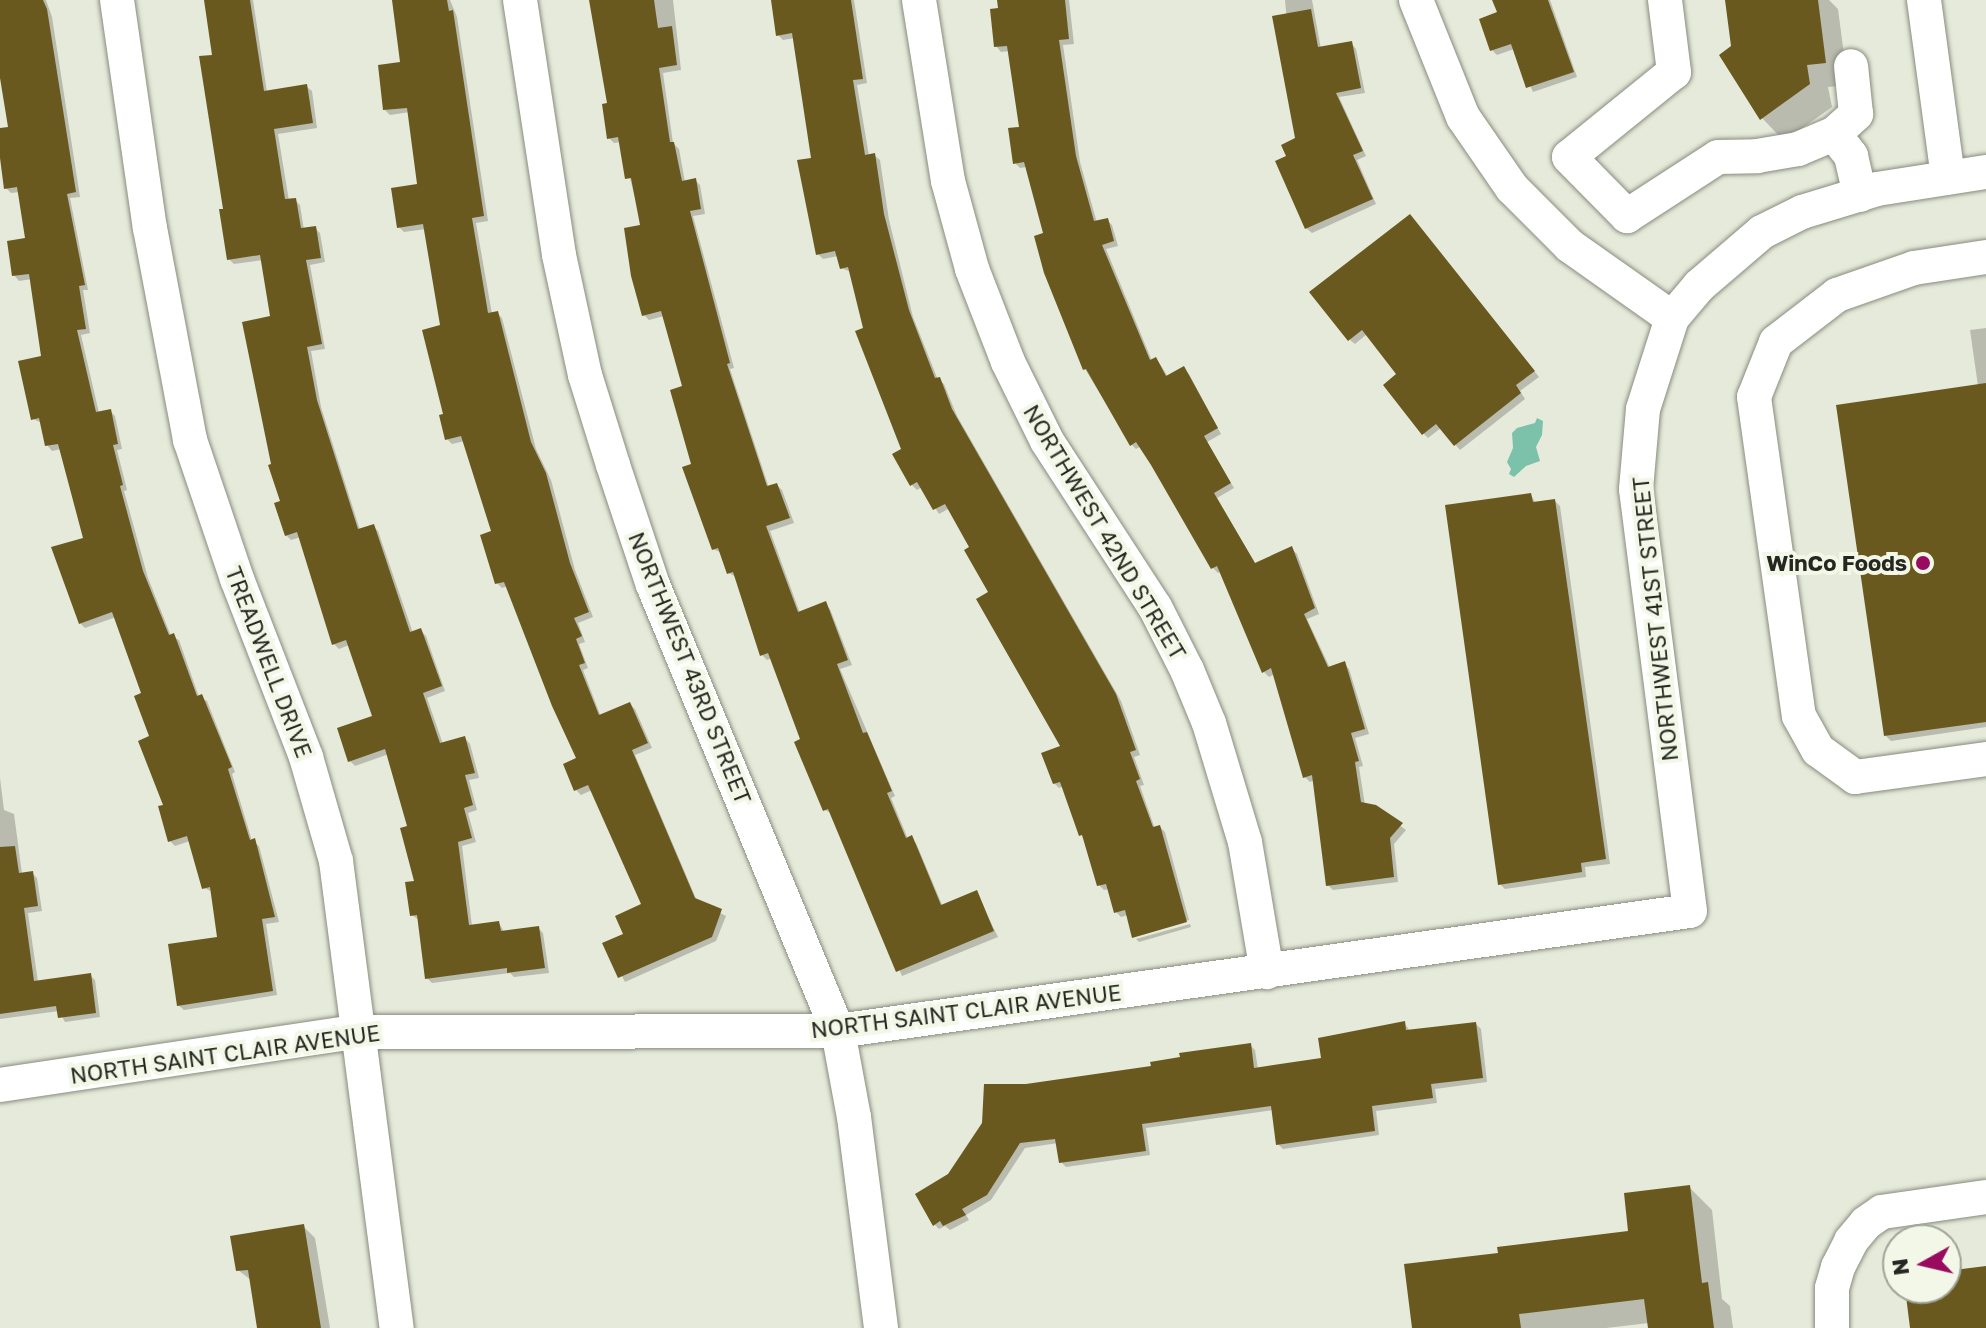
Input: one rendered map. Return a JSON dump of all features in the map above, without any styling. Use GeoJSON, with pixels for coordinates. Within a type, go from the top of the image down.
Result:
{"type":"FeatureCollection","features":[{"type":"Feature","properties":{"kind":"street","name":"TREADWELL DRIVE"},"geometry":{"type":"LineString","coordinates":[[117,0],[150,228],[190,440],[237,579],[306,757],[336,861],[397,1328]]}},
{"type":"Feature","properties":{"kind":"street","name":"NORTHWEST 43RD STREET"},"geometry":{"type":"LineString","coordinates":[[520,0],[559,255],[585,375],[653,585],[838,1031],[854,1117],[881,1328]]}},
{"type":"Feature","properties":{"kind":"street","name":"NORTHWEST 42ND STREET"},"geometry":{"type":"LineString","coordinates":[[919,0],[948,181],[972,269],[1008,362],[1047,441],[1155,607],[1187,670],[1209,723],[1245,842],[1267,972]]}},
{"type":"Feature","properties":{"kind":"street"},"geometry":{"type":"LineString","coordinates":[[1416,0],[1463,117],[1512,188],[1570,246],[1672,318],[1699,286],[1762,232],[1802,212],[1860,195],[1986,172]]}},
{"type":"Feature","properties":{"kind":"street"},"geometry":{"type":"LineString","coordinates":[[1665,0],[1674,72],[1569,157],[1627,216],[1718,157],[1757,156],[1798,149],[1834,134],[1856,114],[1851,66]]}},
{"type":"Feature","properties":{"kind":"street"},"geometry":{"type":"LineString","coordinates":[[1924,0],[1948,177]]}},
{"type":"Feature","properties":{"kind":"street"},"geometry":{"type":"LineString","coordinates":[[1834,134],[1851,156],[1860,195]]}},
{"type":"Feature","properties":{"kind":"street"},"geometry":{"type":"LineString","coordinates":[[1986,257],[1914,268],[1837,295],[1776,342],[1754,397],[1799,716],[1818,750],[1855,777],[1986,759]]}},
{"type":"Feature","properties":{"kind":"street","name":"NORTHWEST 41ST STREET"},"geometry":{"type":"LineString","coordinates":[[1672,318],[1643,409],[1636,489],[1690,911]]}},
{"type":"Feature","properties":{"kind":"street","name":"NORTH SAINT CLAIR AVENUE"},"geometry":{"type":"LineString","coordinates":[[0,1085],[356,1032],[838,1031],[1690,911]]}},
{"type":"Feature","properties":{"kind":"street"},"geometry":{"type":"LineString","coordinates":[[1832,1328],[1832,1288],[1838,1267],[1851,1241],[1866,1223],[1882,1212],[1986,1197]]}},
{"type":"Feature","properties":{"kind":"shaded area"},"geometry":{"type":"Polygon","coordinates":[[[1537,418],[1543,421],[1542,435],[1536,447],[1540,461],[1526,466],[1514,477],[1509,474],[1511,469],[1507,462],[1513,448],[1512,433],[1517,428],[1535,423],[1537,418]]]}},
{"type":"Feature","properties":{"kind":"building"},"geometry":{"type":"Polygon","coordinates":[[[0,0],[43,0],[47,9],[76,192],[67,194],[85,285],[79,286],[86,329],[77,330],[96,412],[111,409],[118,444],[113,445],[123,485],[120,486],[143,571],[169,635],[174,633],[197,696],[202,694],[232,767],[228,769],[250,840],[255,838],[275,917],[262,919],[273,991],[177,1006],[168,944],[217,937],[210,887],[202,889],[187,836],[168,842],[158,806],[163,805],[138,741],[149,736],[134,696],[141,693],[112,612],[79,624],[51,547],[83,538],[58,444],[45,446],[39,418],[31,420],[18,361],[41,356],[29,274],[12,276],[7,241],[25,238],[17,187],[4,189],[0,158],[0,128],[8,127],[0,78],[0,0]]]}},
{"type":"Feature","properties":{"kind":"building"},"geometry":{"type":"Polygon","coordinates":[[[204,0],[250,0],[264,91],[307,84],[313,123],[274,129],[285,199],[296,198],[301,228],[316,226],[321,258],[306,260],[322,344],[307,347],[317,400],[358,529],[374,524],[410,632],[421,628],[442,686],[423,693],[440,743],[465,736],[475,773],[465,775],[473,805],[464,808],[472,838],[458,842],[469,925],[499,921],[501,931],[539,926],[545,968],[507,973],[507,968],[425,979],[417,915],[410,916],[405,882],[414,881],[400,828],[407,826],[385,749],[348,762],[337,728],[372,716],[346,640],[332,645],[297,532],[285,536],[274,503],[280,501],[268,465],[271,464],[242,322],[270,316],[260,255],[227,260],[219,209],[223,209],[199,56],[212,55],[204,0]]]}},
{"type":"Feature","properties":{"kind":"building"},"geometry":{"type":"Polygon","coordinates":[[[392,0],[447,0],[449,11],[453,10],[484,216],[472,218],[488,313],[498,311],[531,442],[546,473],[570,563],[589,612],[574,618],[582,636],[576,639],[585,663],[579,665],[599,715],[630,702],[648,743],[632,750],[695,898],[722,909],[712,937],[618,978],[602,943],[623,934],[615,916],[641,904],[588,785],[574,791],[563,764],[576,758],[552,706],[504,582],[495,584],[480,535],[491,531],[461,436],[445,440],[439,415],[443,414],[422,330],[440,325],[423,224],[397,228],[391,188],[417,184],[407,108],[383,110],[378,65],[400,62],[392,0]]]}},
{"type":"Feature","properties":{"kind":"building"},"geometry":{"type":"Polygon","coordinates":[[[589,0],[654,0],[658,28],[672,26],[677,65],[659,68],[670,142],[674,142],[682,181],[696,178],[701,209],[690,211],[730,363],[727,364],[767,486],[777,483],[790,518],[766,526],[798,612],[826,601],[848,660],[837,664],[863,733],[867,732],[892,791],[887,793],[906,838],[912,835],[941,905],[977,890],[994,931],[896,972],[828,809],[823,811],[794,742],[800,739],[768,653],[760,656],[733,572],[727,574],[718,548],[712,550],[682,467],[691,464],[670,390],[682,386],[661,311],[642,316],[631,276],[624,228],[640,225],[631,178],[625,179],[618,137],[607,139],[602,104],[607,103],[589,0]]]}},
{"type":"Feature","properties":{"kind":"building"},"geometry":{"type":"Polygon","coordinates":[[[771,0],[851,0],[863,79],[853,80],[865,155],[875,153],[884,214],[909,310],[935,378],[940,377],[952,409],[1116,694],[1136,750],[1130,752],[1140,779],[1136,781],[1153,827],[1160,825],[1187,922],[1132,938],[1125,910],[1114,913],[1106,884],[1097,886],[1082,835],[1079,836],[1060,782],[1053,784],[1041,753],[1060,746],[976,599],[988,592],[964,550],[969,547],[945,504],[933,510],[917,482],[910,486],[892,454],[901,449],[855,331],[863,328],[848,267],[840,269],[835,251],[816,255],[797,160],[811,158],[792,33],[776,36],[771,0]]]}},
{"type":"Feature","properties":{"kind":"building"},"geometry":{"type":"Polygon","coordinates":[[[997,0],[1065,0],[1069,39],[1059,40],[1076,156],[1094,221],[1108,218],[1114,241],[1102,245],[1150,360],[1156,357],[1166,376],[1184,366],[1218,428],[1204,436],[1231,483],[1214,493],[1255,563],[1292,546],[1315,608],[1304,614],[1328,667],[1345,661],[1365,729],[1351,733],[1359,761],[1355,762],[1361,802],[1376,805],[1403,823],[1390,838],[1394,877],[1326,886],[1312,775],[1303,778],[1271,668],[1262,673],[1217,566],[1211,569],[1151,465],[1136,442],[1130,446],[1086,369],[1083,370],[1044,273],[1034,236],[1043,233],[1024,162],[1013,164],[1008,128],[1019,127],[1007,46],[994,47],[990,9],[998,8],[997,0]]]}},
{"type":"Feature","properties":{"kind":"building"},"geometry":{"type":"Polygon","coordinates":[[[1492,0],[1548,0],[1574,72],[1526,88],[1511,44],[1490,51],[1479,19],[1497,12],[1492,0]]]}},
{"type":"Feature","properties":{"kind":"building"},"geometry":{"type":"Polygon","coordinates":[[[1725,0],[1818,0],[1826,63],[1807,65],[1810,84],[1760,120],[1719,55],[1731,46],[1725,0]]]}},
{"type":"Feature","properties":{"kind":"building"},"geometry":{"type":"Polygon","coordinates":[[[1311,9],[1318,47],[1352,41],[1361,88],[1336,93],[1363,151],[1353,155],[1373,199],[1305,229],[1275,161],[1286,156],[1281,145],[1295,138],[1272,16],[1311,9]]]}},
{"type":"Feature","properties":{"kind":"building"},"geometry":{"type":"Polygon","coordinates":[[[1410,214],[1535,371],[1516,385],[1521,393],[1454,446],[1436,424],[1422,435],[1383,385],[1396,374],[1362,330],[1348,341],[1309,292],[1410,214]]]}},
{"type":"Feature","properties":{"kind":"building","name":"WinCo Foods"},"geometry":{"type":"Polygon","coordinates":[[[1986,383],[1986,722],[1884,736],[1836,405],[1986,383]]]}},
{"type":"Feature","properties":{"kind":"building"},"geometry":{"type":"Polygon","coordinates":[[[1531,493],[1533,502],[1555,499],[1606,859],[1581,863],[1582,872],[1498,885],[1445,505],[1531,493]]]}},
{"type":"Feature","properties":{"kind":"building"},"geometry":{"type":"Polygon","coordinates":[[[15,846],[19,873],[33,871],[38,906],[24,908],[34,981],[91,973],[96,1013],[58,1018],[56,1006],[0,1014],[0,847],[15,846]]]}},
{"type":"Feature","properties":{"kind":"building"},"geometry":{"type":"Polygon","coordinates":[[[1405,1021],[1406,1030],[1476,1022],[1483,1078],[1431,1084],[1433,1098],[1372,1106],[1375,1131],[1276,1145],[1271,1106],[1142,1124],[1146,1151],[1059,1163],[1055,1139],[1020,1143],[987,1195],[962,1209],[966,1215],[943,1226],[940,1221],[933,1226],[915,1194],[948,1174],[982,1123],[984,1084],[1026,1084],[1151,1066],[1150,1062],[1180,1057],[1179,1053],[1251,1043],[1254,1068],[1321,1058],[1318,1038],[1405,1021]]]}},
{"type":"Feature","properties":{"kind":"building"},"geometry":{"type":"Polygon","coordinates":[[[1690,1185],[1702,1283],[1708,1282],[1714,1328],[1648,1328],[1644,1299],[1519,1314],[1521,1328],[1412,1328],[1404,1264],[1498,1253],[1497,1247],[1628,1231],[1624,1193],[1690,1185]]]}},
{"type":"Feature","properties":{"kind":"building"},"geometry":{"type":"Polygon","coordinates":[[[304,1224],[321,1328],[257,1328],[248,1270],[236,1271],[230,1236],[304,1224]]]}},
{"type":"Feature","properties":{"kind":"building"},"geometry":{"type":"Polygon","coordinates":[[[1986,1266],[1986,1328],[1910,1328],[1907,1304],[1962,1304],[1962,1269],[1986,1266]]]}},
{"type":"Feature","properties":{"kind":"place","name":"WinCo Foods"},"geometry":{"type":"Point","coordinates":[1923,563]}}]}
